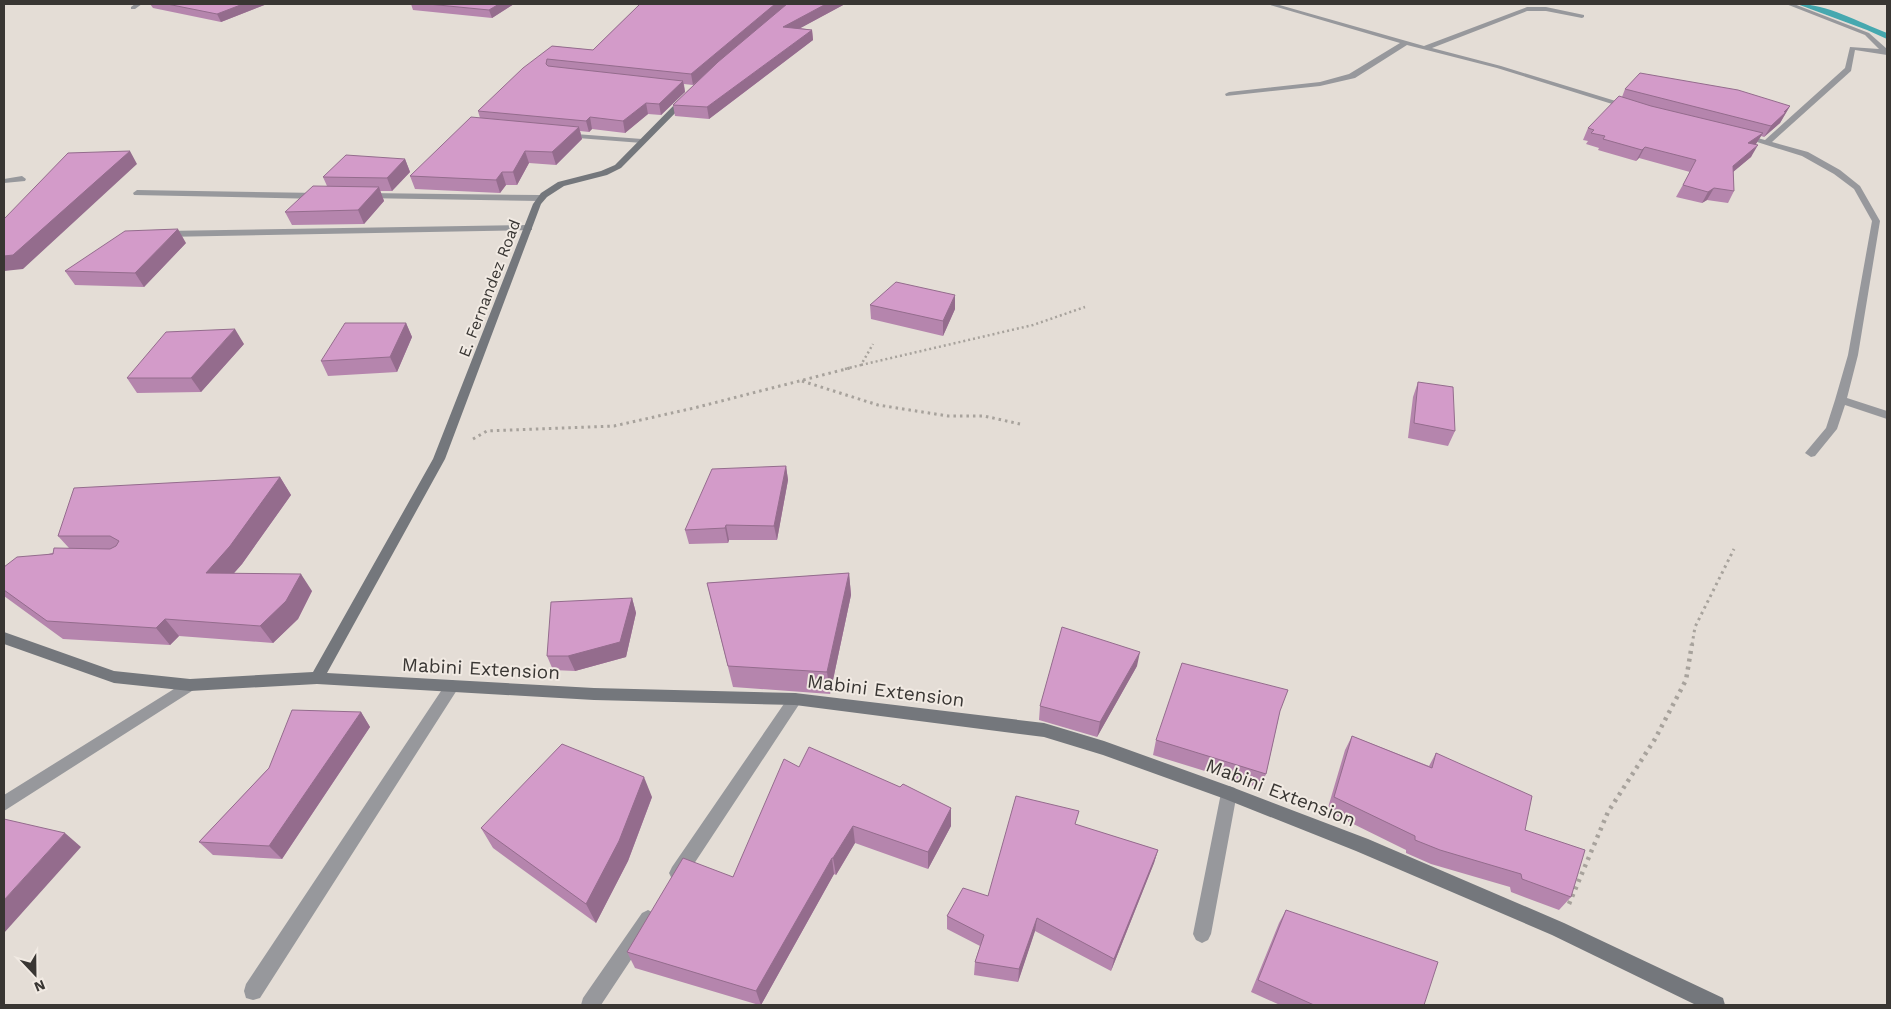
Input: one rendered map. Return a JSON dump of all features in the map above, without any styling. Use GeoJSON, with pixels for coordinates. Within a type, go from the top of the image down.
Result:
{"type":"FeatureCollection","features":[{"type":"Feature","properties":{"kind":"street"},"geometry":{"type":"LineString","coordinates":[[1270,4],[1371,34],[1499,67],[1640,110]]}},
{"type":"Feature","properties":{"kind":"street"},"geometry":{"type":"LineString","coordinates":[[1789,4],[1867,34],[1887,52]]}},
{"type":"Feature","properties":{"kind":"street"},"geometry":{"type":"LineString","coordinates":[[1427,47],[1511,14],[1527,10],[1546,9],[1582,16]]}},
{"type":"Feature","properties":{"kind":"street"},"geometry":{"type":"LineString","coordinates":[[1229,94],[1320,84],[1352,76],[1407,42]]}},
{"type":"Feature","properties":{"kind":"street"},"geometry":{"type":"LineString","coordinates":[[1767,142],[1848,69],[1852,48],[1887,52]]}},
{"type":"Feature","properties":{"kind":"street"},"geometry":{"type":"LineString","coordinates":[[353,196],[540,198],[550,188],[560,183],[615,168],[625,162],[642,141],[694,89]]}},
{"type":"Feature","properties":{"kind":"street"},"geometry":{"type":"LineString","coordinates":[[1731,133],[1805,154],[1837,172],[1857,188],[1876,221],[1853,356],[1842,400],[1831,428],[1811,453]]}},
{"type":"Feature","properties":{"kind":"street"},"geometry":{"type":"LineString","coordinates":[[560,134],[642,141]]}},
{"type":"Feature","properties":{"kind":"street"},"geometry":{"type":"LineString","coordinates":[[4,181],[22,178]]}},
{"type":"Feature","properties":{"kind":"street"},"geometry":{"type":"LineString","coordinates":[[136,193],[334,196]]}},
{"type":"Feature","properties":{"kind":"street","name":"E. Fernandez Road"},"geometry":{"type":"LineString","coordinates":[[317,678],[439,459],[540,198]]}},
{"type":"Feature","properties":{"kind":"street"},"geometry":{"type":"LineString","coordinates":[[152,235],[529,228]]}},
{"type":"Feature","properties":{"kind":"street"},"geometry":{"type":"LineString","coordinates":[[1842,400],[1887,415]]}},
{"type":"Feature","properties":{"kind":"street","name":"Mabini Extension"},"geometry":{"type":"LineString","coordinates":[[4,638],[114,677],[190,685],[317,678],[594,694],[795,699],[1044,730],[1104,748],[1229,793],[1362,845],[1558,929],[1716,1005]]}},
{"type":"Feature","properties":{"kind":"street"},"geometry":{"type":"LineString","coordinates":[[4,804],[190,685]]}},
{"type":"Feature","properties":{"kind":"street"},"geometry":{"type":"LineString","coordinates":[[253,991],[452,686]]}},
{"type":"Feature","properties":{"kind":"street"},"geometry":{"type":"LineString","coordinates":[[668,889],[795,699]]}},
{"type":"Feature","properties":{"kind":"street"},"geometry":{"type":"LineString","coordinates":[[1202,934],[1229,793]]}},
{"type":"Feature","properties":{"kind":"street"},"geometry":{"type":"LineString","coordinates":[[590,1005],[657,906]]}},
{"type":"Feature","properties":{"kind":"path"},"geometry":{"type":"LineString","coordinates":[[439,459],[487,431],[614,426],[1032,325],[1085,307]]}},
{"type":"Feature","properties":{"kind":"path"},"geometry":{"type":"LineString","coordinates":[[861,365],[873,344]]}},
{"type":"Feature","properties":{"kind":"path"},"geometry":{"type":"LineString","coordinates":[[802,381],[878,405],[948,416],[984,416],[1020,424]]}},
{"type":"Feature","properties":{"kind":"path"},"geometry":{"type":"LineString","coordinates":[[1558,929],[1608,812],[1655,739],[1686,680],[1695,627],[1734,549]]}},
{"type":"Feature","properties":{"kind":"water"},"geometry":{"type":"Polygon","coordinates":[[[1797,4],[1820,7],[1843,14],[1887,33],[1887,39],[1867,30],[1797,4]]]}},
{"type":"Feature","properties":{"kind":"building"},"geometry":{"type":"Polygon","coordinates":[[[167,4],[243,4],[217,14],[167,4]]]}},
{"type":"Feature","properties":{"kind":"building"},"geometry":{"type":"Polygon","coordinates":[[[428,4],[499,4],[489,10],[428,4]]]}},
{"type":"Feature","properties":{"kind":"building"},"geometry":{"type":"Polygon","coordinates":[[[640,4],[775,4],[691,74],[547,59],[546,64],[548,66],[683,81],[659,104],[646,103],[623,121],[590,117],[586,121],[478,111],[523,68],[552,46],[593,50],[640,4]]]}},
{"type":"Feature","properties":{"kind":"building"},"geometry":{"type":"Polygon","coordinates":[[[787,4],[826,4],[783,27],[812,30],[707,107],[673,105],[718,62],[787,4]]]}},
{"type":"Feature","properties":{"kind":"building"},"geometry":{"type":"Polygon","coordinates":[[[1640,73],[1738,90],[1790,106],[1771,126],[1625,89],[1640,73]]]}},
{"type":"Feature","properties":{"kind":"building"},"geometry":{"type":"Polygon","coordinates":[[[1619,96],[1651,106],[1763,133],[1748,143],[1758,145],[1733,166],[1734,191],[1714,188],[1708,192],[1683,185],[1696,160],[1645,147],[1642,150],[1603,139],[1605,136],[1591,133],[1594,130],[1588,128],[1619,96]]]}},
{"type":"Feature","properties":{"kind":"building"},"geometry":{"type":"Polygon","coordinates":[[[471,117],[579,127],[552,152],[525,151],[513,172],[502,172],[496,180],[410,176],[471,117]]]}},
{"type":"Feature","properties":{"kind":"building"},"geometry":{"type":"Polygon","coordinates":[[[130,151],[13,255],[4,256],[4,219],[68,153],[130,151]]]}},
{"type":"Feature","properties":{"kind":"building"},"geometry":{"type":"Polygon","coordinates":[[[346,155],[405,159],[387,178],[323,177],[346,155]]]}},
{"type":"Feature","properties":{"kind":"building"},"geometry":{"type":"Polygon","coordinates":[[[313,186],[379,187],[358,210],[285,212],[313,186]]]}},
{"type":"Feature","properties":{"kind":"building"},"geometry":{"type":"Polygon","coordinates":[[[178,229],[135,273],[65,271],[125,231],[178,229]]]}},
{"type":"Feature","properties":{"kind":"building"},"geometry":{"type":"Polygon","coordinates":[[[896,282],[955,295],[943,321],[870,305],[896,282]]]}},
{"type":"Feature","properties":{"kind":"building"},"geometry":{"type":"Polygon","coordinates":[[[345,323],[406,323],[390,357],[321,361],[345,323]]]}},
{"type":"Feature","properties":{"kind":"building"},"geometry":{"type":"Polygon","coordinates":[[[235,329],[191,378],[127,378],[166,332],[235,329]]]}},
{"type":"Feature","properties":{"kind":"building"},"geometry":{"type":"Polygon","coordinates":[[[1418,382],[1453,387],[1455,431],[1414,423],[1418,382]]]}},
{"type":"Feature","properties":{"kind":"building"},"geometry":{"type":"Polygon","coordinates":[[[786,466],[774,526],[726,525],[725,528],[685,530],[712,469],[786,466]]]}},
{"type":"Feature","properties":{"kind":"building"},"geometry":{"type":"Polygon","coordinates":[[[280,477],[230,546],[206,573],[301,574],[286,601],[260,626],[165,619],[156,628],[47,621],[4,590],[4,567],[17,557],[53,554],[54,548],[110,549],[116,546],[119,541],[110,536],[58,536],[74,488],[280,477]]]}},
{"type":"Feature","properties":{"kind":"building"},"geometry":{"type":"Polygon","coordinates":[[[849,573],[827,672],[728,666],[707,583],[849,573]]]}},
{"type":"Feature","properties":{"kind":"building"},"geometry":{"type":"Polygon","coordinates":[[[632,598],[620,642],[568,656],[547,656],[551,602],[632,598]]]}},
{"type":"Feature","properties":{"kind":"building"},"geometry":{"type":"Polygon","coordinates":[[[1062,627],[1140,652],[1100,722],[1040,706],[1062,627]]]}},
{"type":"Feature","properties":{"kind":"building"},"geometry":{"type":"Polygon","coordinates":[[[1182,663],[1288,690],[1280,711],[1266,774],[1156,740],[1182,663]]]}},
{"type":"Feature","properties":{"kind":"building"},"geometry":{"type":"Polygon","coordinates":[[[292,710],[361,712],[269,846],[199,842],[269,768],[292,710]]]}},
{"type":"Feature","properties":{"kind":"building"},"geometry":{"type":"Polygon","coordinates":[[[1352,736],[1432,768],[1436,753],[1532,796],[1525,830],[1585,850],[1571,897],[1522,879],[1521,874],[1440,850],[1415,840],[1415,836],[1334,797],[1352,736]]]}},
{"type":"Feature","properties":{"kind":"building"},"geometry":{"type":"Polygon","coordinates":[[[562,744],[644,777],[619,841],[586,904],[481,828],[562,744]]]}},
{"type":"Feature","properties":{"kind":"building"},"geometry":{"type":"Polygon","coordinates":[[[809,747],[900,787],[903,784],[951,808],[928,852],[853,826],[832,858],[756,991],[627,952],[683,858],[733,877],[784,759],[799,767],[809,747]]]}},
{"type":"Feature","properties":{"kind":"building"},"geometry":{"type":"Polygon","coordinates":[[[1016,796],[1079,811],[1075,824],[1158,850],[1114,959],[1037,918],[1019,969],[975,962],[984,935],[947,916],[963,888],[988,896],[1016,796]]]}},
{"type":"Feature","properties":{"kind":"building"},"geometry":{"type":"Polygon","coordinates":[[[4,819],[65,833],[4,900],[4,819]]]}},
{"type":"Feature","properties":{"kind":"building"},"geometry":{"type":"Polygon","coordinates":[[[1286,910],[1438,962],[1424,1005],[1314,1005],[1258,980],[1286,910]]]}}]}
